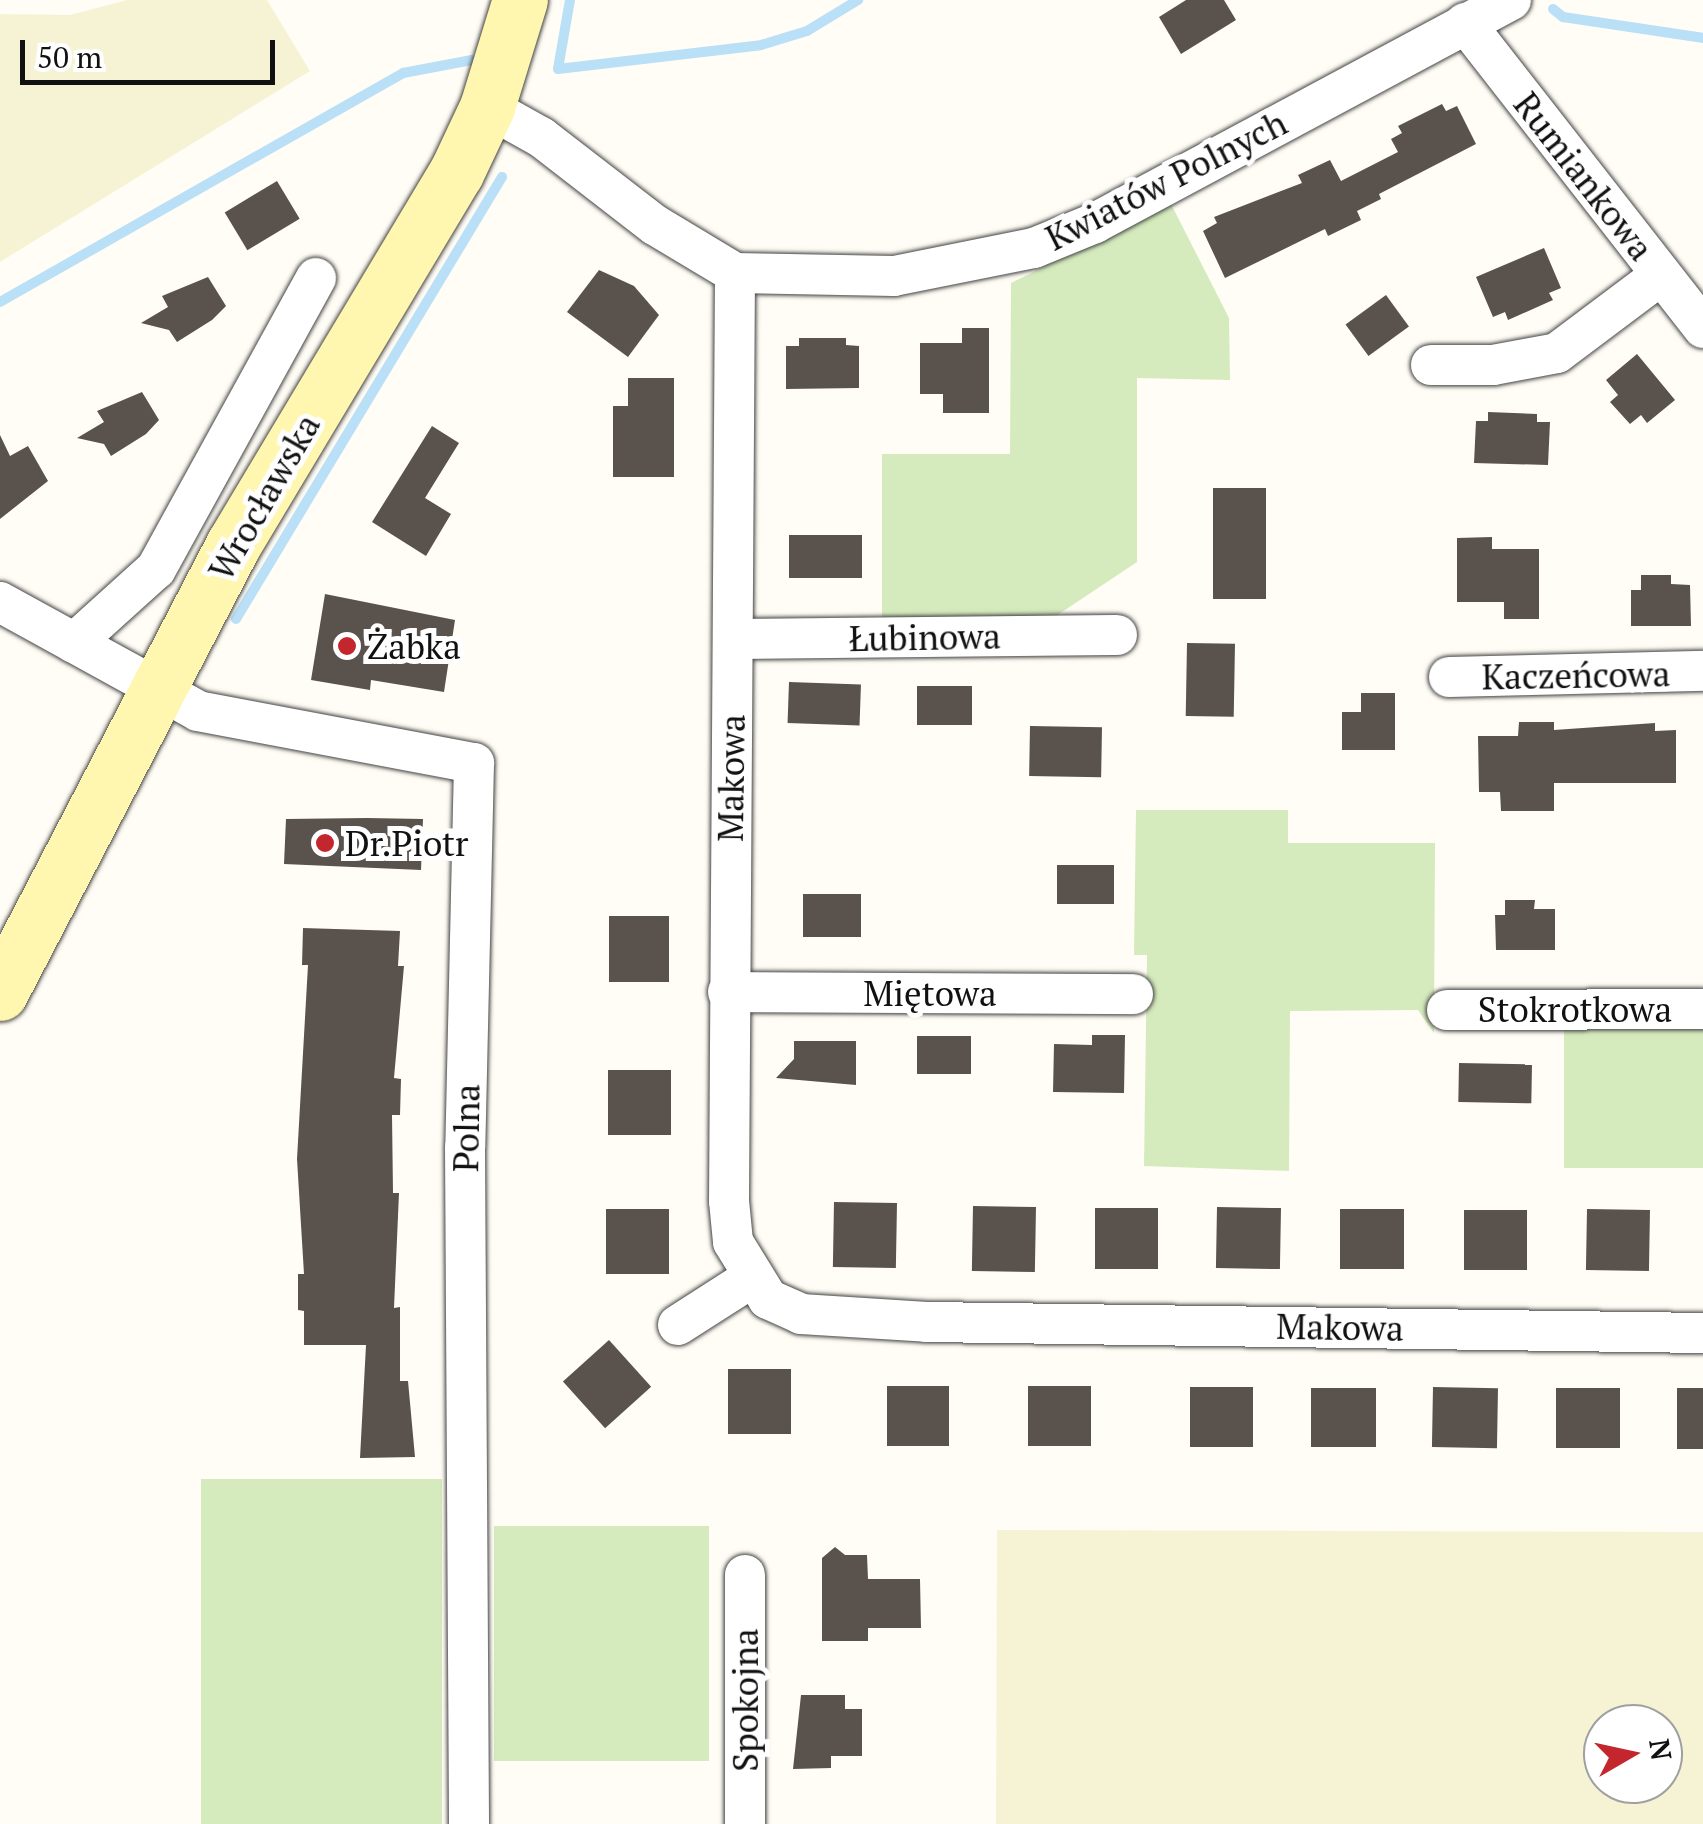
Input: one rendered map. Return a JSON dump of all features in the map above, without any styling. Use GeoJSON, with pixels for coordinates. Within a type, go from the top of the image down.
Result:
{"type":"FeatureCollection","features":[{"type":"Feature","properties":{"kind":"street","name":"Wrocławska"},"geometry":{"type":"LineString","coordinates":[[0,993],[153,689],[456,173],[487,107],[520,0]]}},
{"type":"Feature","properties":{"kind":"street","name":"Kwiatów Polnych"},"geometry":{"type":"LineString","coordinates":[[734,273],[894,276],[1034,248],[1095,223],[1511,0]]}},
{"type":"Feature","properties":{"kind":"street","name":"Rumiankowa"},"geometry":{"type":"LineString","coordinates":[[1465,23],[1703,328]]}},
{"type":"Feature","properties":{"kind":"street"},"geometry":{"type":"LineString","coordinates":[[487,107],[541,137],[655,225],[734,273]]}},
{"type":"Feature","properties":{"kind":"street","name":"Makowa"},"geometry":{"type":"LineString","coordinates":[[734,273],[728,1201],[733,1242],[750,1279],[768,1299],[801,1314],[909,1320],[1703,1333]]}},
{"type":"Feature","properties":{"kind":"street"},"geometry":{"type":"LineString","coordinates":[[1430,365],[1493,365],[1557,353],[1661,274]]}},
{"type":"Feature","properties":{"kind":"street"},"geometry":{"type":"LineString","coordinates":[[74,643],[156,569],[316,278]]}},
{"type":"Feature","properties":{"kind":"street"},"geometry":{"type":"LineString","coordinates":[[0,602],[153,689]]}},
{"type":"Feature","properties":{"kind":"street","name":"Łubinowa"},"geometry":{"type":"LineString","coordinates":[[733,638],[1116,635]]}},
{"type":"Feature","properties":{"kind":"street","name":"Kaczeńcowa"},"geometry":{"type":"LineString","coordinates":[[1449,677],[1703,671]]}},
{"type":"Feature","properties":{"kind":"street","name":"Polna"},"geometry":{"type":"LineString","coordinates":[[153,689],[198,711],[474,763],[465,1147],[469,1824]]}},
{"type":"Feature","properties":{"kind":"street","name":"Miętowa"},"geometry":{"type":"LineString","coordinates":[[728,992],[1133,994]]}},
{"type":"Feature","properties":{"kind":"street","name":"Stokrotkowa"},"geometry":{"type":"LineString","coordinates":[[1447,1010],[1703,1009]]}},
{"type":"Feature","properties":{"kind":"street"},"geometry":{"type":"LineString","coordinates":[[678,1325],[750,1279]]}},
{"type":"Feature","properties":{"kind":"street","name":"Spokojna"},"geometry":{"type":"LineString","coordinates":[[745,1576],[745,1824]]}},
{"type":"Feature","properties":{"kind":"shaded area"},"geometry":{"type":"Polygon","coordinates":[[[127,0],[267,0],[310,71],[0,262],[0,14],[70,15],[127,0]]]}},
{"type":"Feature","properties":{"kind":"shaded area"},"geometry":{"type":"Polygon","coordinates":[[[997,1530],[1703,1532],[1703,1824],[996,1824],[997,1530]]]}},
{"type":"Feature","properties":{"kind":"green space"},"geometry":{"type":"Polygon","coordinates":[[[1171,204],[1229,318],[1230,380],[1137,378],[1137,562],[1053,618],[882,617],[882,454],[1010,454],[1011,283],[1171,204]]]}},
{"type":"Feature","properties":{"kind":"green space"},"geometry":{"type":"Polygon","coordinates":[[[1136,810],[1288,810],[1288,843],[1435,843],[1434,1033],[1418,1010],[1290,1011],[1289,1171],[1144,1166],[1147,955],[1134,955],[1136,810]]]}},
{"type":"Feature","properties":{"kind":"green space"},"geometry":{"type":"Polygon","coordinates":[[[1564,1020],[1703,1020],[1703,1168],[1564,1168],[1564,1020]]]}},
{"type":"Feature","properties":{"kind":"green space"},"geometry":{"type":"Polygon","coordinates":[[[201,1479],[442,1479],[442,1824],[201,1824],[201,1479]]]}},
{"type":"Feature","properties":{"kind":"green space"},"geometry":{"type":"Polygon","coordinates":[[[494,1526],[709,1526],[709,1761],[494,1761],[494,1526]]]}},
{"type":"Feature","properties":{"kind":"building"},"geometry":{"type":"Polygon","coordinates":[[[1186,0],[1224,0],[1236,20],[1181,54],[1159,17],[1186,0]]]}},
{"type":"Feature","properties":{"kind":"building"},"geometry":{"type":"Polygon","coordinates":[[[1442,104],[1446,111],[1457,106],[1476,144],[1379,194],[1381,199],[1357,211],[1361,220],[1328,236],[1325,229],[1225,278],[1203,231],[1217,223],[1214,217],[1302,183],[1298,175],[1330,160],[1341,181],[1398,152],[1391,139],[1402,133],[1398,126],[1442,104]]]}},
{"type":"Feature","properties":{"kind":"building"},"geometry":{"type":"Polygon","coordinates":[[[277,181],[300,219],[247,250],[225,212],[277,181]]]}},
{"type":"Feature","properties":{"kind":"building"},"geometry":{"type":"Polygon","coordinates":[[[1544,248],[1561,288],[1549,293],[1553,300],[1508,320],[1505,312],[1493,317],[1476,277],[1544,248]]]}},
{"type":"Feature","properties":{"kind":"building"},"geometry":{"type":"Polygon","coordinates":[[[599,270],[634,286],[659,315],[628,357],[567,312],[599,270]]]}},
{"type":"Feature","properties":{"kind":"building"},"geometry":{"type":"Polygon","coordinates":[[[208,277],[226,306],[212,320],[177,342],[169,330],[141,323],[168,307],[162,296],[208,277]]]}},
{"type":"Feature","properties":{"kind":"building"},"geometry":{"type":"Polygon","coordinates":[[[1386,295],[1409,327],[1368,356],[1346,324],[1386,295]]]}},
{"type":"Feature","properties":{"kind":"building"},"geometry":{"type":"Polygon","coordinates":[[[962,328],[989,328],[989,413],[943,413],[943,394],[920,394],[920,343],[962,343],[962,328]]]}},
{"type":"Feature","properties":{"kind":"building"},"geometry":{"type":"Polygon","coordinates":[[[799,338],[846,338],[846,345],[859,346],[859,388],[786,389],[786,346],[799,346],[799,338]]]}},
{"type":"Feature","properties":{"kind":"building"},"geometry":{"type":"Polygon","coordinates":[[[1637,354],[1675,400],[1647,423],[1641,415],[1630,424],[1610,402],[1618,395],[1606,380],[1637,354]]]}},
{"type":"Feature","properties":{"kind":"building"},"geometry":{"type":"Polygon","coordinates":[[[628,378],[674,378],[674,477],[613,477],[613,406],[628,406],[628,378]]]}},
{"type":"Feature","properties":{"kind":"building"},"geometry":{"type":"Polygon","coordinates":[[[142,392],[159,420],[146,434],[111,456],[104,444],[77,438],[104,422],[97,411],[142,392]]]}},
{"type":"Feature","properties":{"kind":"building"},"geometry":{"type":"Polygon","coordinates":[[[1488,412],[1537,414],[1537,422],[1550,422],[1548,465],[1474,463],[1476,421],[1488,421],[1488,412]]]}},
{"type":"Feature","properties":{"kind":"building"},"geometry":{"type":"Polygon","coordinates":[[[432,426],[459,443],[425,498],[451,514],[426,556],[372,522],[432,426]]]}},
{"type":"Feature","properties":{"kind":"building"},"geometry":{"type":"Polygon","coordinates":[[[0,435],[10,456],[28,446],[48,481],[0,519],[0,435]]]}},
{"type":"Feature","properties":{"kind":"building"},"geometry":{"type":"Polygon","coordinates":[[[1213,488],[1266,488],[1266,599],[1213,599],[1213,488]]]}},
{"type":"Feature","properties":{"kind":"building"},"geometry":{"type":"Polygon","coordinates":[[[789,535],[862,535],[862,578],[789,578],[789,535]]]}},
{"type":"Feature","properties":{"kind":"building"},"geometry":{"type":"Polygon","coordinates":[[[1492,537],[1492,549],[1539,549],[1539,619],[1504,619],[1504,602],[1457,602],[1457,538],[1492,537]]]}},
{"type":"Feature","properties":{"kind":"building"},"geometry":{"type":"Polygon","coordinates":[[[1641,575],[1671,575],[1671,584],[1690,585],[1691,626],[1631,626],[1631,590],[1641,590],[1641,575]]]}},
{"type":"Feature","properties":{"kind":"building"},"geometry":{"type":"Polygon","coordinates":[[[325,594],[455,620],[444,692],[371,680],[370,690],[311,680],[325,594]]]}},
{"type":"Feature","properties":{"kind":"building"},"geometry":{"type":"Polygon","coordinates":[[[1187,643],[1235,644],[1234,717],[1186,716],[1187,643]]]}},
{"type":"Feature","properties":{"kind":"building"},"geometry":{"type":"Polygon","coordinates":[[[789,682],[861,685],[860,725],[788,723],[789,682]]]}},
{"type":"Feature","properties":{"kind":"building"},"geometry":{"type":"Polygon","coordinates":[[[917,686],[972,686],[972,725],[917,725],[917,686]]]}},
{"type":"Feature","properties":{"kind":"building"},"geometry":{"type":"Polygon","coordinates":[[[1361,693],[1395,693],[1395,750],[1342,750],[1342,712],[1361,712],[1361,693]]]}},
{"type":"Feature","properties":{"kind":"building"},"geometry":{"type":"Polygon","coordinates":[[[1519,722],[1554,722],[1554,730],[1655,723],[1655,731],[1676,730],[1676,783],[1554,783],[1554,811],[1501,811],[1500,792],[1479,792],[1478,736],[1518,736],[1519,722]]]}},
{"type":"Feature","properties":{"kind":"building"},"geometry":{"type":"Polygon","coordinates":[[[1030,726],[1102,727],[1101,777],[1029,776],[1030,726]]]}},
{"type":"Feature","properties":{"kind":"building"},"geometry":{"type":"Polygon","coordinates":[[[286,819],[423,819],[421,870],[284,864],[286,819]]]}},
{"type":"Feature","properties":{"kind":"building"},"geometry":{"type":"Polygon","coordinates":[[[1057,865],[1114,865],[1114,904],[1057,904],[1057,865]]]}},
{"type":"Feature","properties":{"kind":"building"},"geometry":{"type":"Polygon","coordinates":[[[803,894],[861,894],[861,937],[803,937],[803,894]]]}},
{"type":"Feature","properties":{"kind":"building"},"geometry":{"type":"Polygon","coordinates":[[[1505,900],[1535,900],[1534,909],[1555,909],[1555,950],[1496,950],[1495,915],[1505,915],[1505,900]]]}},
{"type":"Feature","properties":{"kind":"building"},"geometry":{"type":"Polygon","coordinates":[[[609,916],[669,916],[669,982],[609,982],[609,916]]]}},
{"type":"Feature","properties":{"kind":"building"},"geometry":{"type":"Polygon","coordinates":[[[303,928],[400,931],[398,966],[404,966],[394,1078],[401,1079],[400,1115],[392,1115],[393,1193],[399,1193],[394,1308],[400,1307],[400,1381],[408,1381],[415,1457],[360,1458],[366,1345],[304,1345],[304,1311],[298,1310],[298,1274],[304,1274],[297,1159],[308,965],[302,965],[303,928]]]}},
{"type":"Feature","properties":{"kind":"building"},"geometry":{"type":"Polygon","coordinates":[[[1092,1035],[1125,1035],[1124,1093],[1053,1092],[1054,1044],[1092,1045],[1092,1035]]]}},
{"type":"Feature","properties":{"kind":"building"},"geometry":{"type":"Polygon","coordinates":[[[917,1036],[971,1036],[971,1074],[917,1074],[917,1036]]]}},
{"type":"Feature","properties":{"kind":"building"},"geometry":{"type":"Polygon","coordinates":[[[794,1041],[856,1041],[856,1085],[776,1078],[794,1059],[794,1041]]]}},
{"type":"Feature","properties":{"kind":"building"},"geometry":{"type":"Polygon","coordinates":[[[1459,1063],[1532,1064],[1531,1103],[1458,1102],[1459,1063]]]}},
{"type":"Feature","properties":{"kind":"building"},"geometry":{"type":"Polygon","coordinates":[[[608,1070],[671,1070],[671,1135],[608,1135],[608,1070]]]}},
{"type":"Feature","properties":{"kind":"building"},"geometry":{"type":"Polygon","coordinates":[[[834,1202],[897,1203],[896,1268],[833,1267],[834,1202]]]}},
{"type":"Feature","properties":{"kind":"building"},"geometry":{"type":"Polygon","coordinates":[[[973,1206],[1036,1207],[1035,1272],[972,1271],[973,1206]]]}},
{"type":"Feature","properties":{"kind":"building"},"geometry":{"type":"Polygon","coordinates":[[[1217,1207],[1281,1208],[1280,1269],[1216,1268],[1217,1207]]]}},
{"type":"Feature","properties":{"kind":"building"},"geometry":{"type":"Polygon","coordinates":[[[1095,1208],[1158,1208],[1158,1269],[1095,1269],[1095,1208]]]}},
{"type":"Feature","properties":{"kind":"building"},"geometry":{"type":"Polygon","coordinates":[[[606,1209],[669,1209],[669,1274],[606,1274],[606,1209]]]}},
{"type":"Feature","properties":{"kind":"building"},"geometry":{"type":"Polygon","coordinates":[[[1340,1209],[1404,1209],[1404,1269],[1340,1269],[1340,1209]]]}},
{"type":"Feature","properties":{"kind":"building"},"geometry":{"type":"Polygon","coordinates":[[[1587,1209],[1650,1210],[1649,1271],[1586,1270],[1587,1209]]]}},
{"type":"Feature","properties":{"kind":"building"},"geometry":{"type":"Polygon","coordinates":[[[1464,1210],[1527,1210],[1527,1270],[1464,1270],[1464,1210]]]}},
{"type":"Feature","properties":{"kind":"building"},"geometry":{"type":"Polygon","coordinates":[[[609,1340],[651,1387],[605,1428],[563,1381],[609,1340]]]}},
{"type":"Feature","properties":{"kind":"building"},"geometry":{"type":"Polygon","coordinates":[[[728,1369],[791,1369],[791,1434],[728,1434],[728,1369]]]}},
{"type":"Feature","properties":{"kind":"building"},"geometry":{"type":"Polygon","coordinates":[[[887,1386],[949,1386],[949,1446],[887,1446],[887,1386]]]}},
{"type":"Feature","properties":{"kind":"building"},"geometry":{"type":"Polygon","coordinates":[[[1028,1386],[1091,1386],[1091,1446],[1028,1446],[1028,1386]]]}},
{"type":"Feature","properties":{"kind":"building"},"geometry":{"type":"Polygon","coordinates":[[[1190,1387],[1253,1387],[1253,1447],[1190,1447],[1190,1387]]]}},
{"type":"Feature","properties":{"kind":"building"},"geometry":{"type":"Polygon","coordinates":[[[1433,1387],[1498,1388],[1497,1448],[1432,1447],[1433,1387]]]}},
{"type":"Feature","properties":{"kind":"building"},"geometry":{"type":"Polygon","coordinates":[[[1311,1388],[1376,1388],[1376,1447],[1311,1447],[1311,1388]]]}},
{"type":"Feature","properties":{"kind":"building"},"geometry":{"type":"Polygon","coordinates":[[[1556,1388],[1620,1388],[1620,1448],[1556,1448],[1556,1388]]]}},
{"type":"Feature","properties":{"kind":"building"},"geometry":{"type":"Polygon","coordinates":[[[1677,1388],[1703,1388],[1703,1449],[1677,1449],[1677,1388]]]}},
{"type":"Feature","properties":{"kind":"building"},"geometry":{"type":"Polygon","coordinates":[[[835,1547],[845,1555],[867,1555],[868,1579],[920,1579],[921,1628],[868,1628],[868,1641],[822,1641],[822,1558],[835,1547]]]}},
{"type":"Feature","properties":{"kind":"building"},"geometry":{"type":"Polygon","coordinates":[[[801,1695],[845,1695],[845,1709],[862,1709],[862,1756],[831,1756],[831,1768],[793,1769],[801,1695]]]}},
{"type":"Feature","properties":{"kind":"waterway"},"geometry":{"type":"LineString","coordinates":[[570,0],[558,69],[761,45],[807,31],[858,0]]}},
{"type":"Feature","properties":{"kind":"waterway"},"geometry":{"type":"LineString","coordinates":[[1553,9],[1563,17],[1703,38]]}},
{"type":"Feature","properties":{"kind":"waterway"},"geometry":{"type":"LineString","coordinates":[[0,302],[403,73],[472,60]]}},
{"type":"Feature","properties":{"kind":"waterway"},"geometry":{"type":"LineString","coordinates":[[236,619],[502,177]]}},
{"type":"Feature","properties":{"kind":"place","name":"Żabka"},"geometry":{"type":"Point","coordinates":[347,646]}},
{"type":"Feature","properties":{"kind":"place","name":"Dr.Piotr"},"geometry":{"type":"Point","coordinates":[325,843]}}]}
